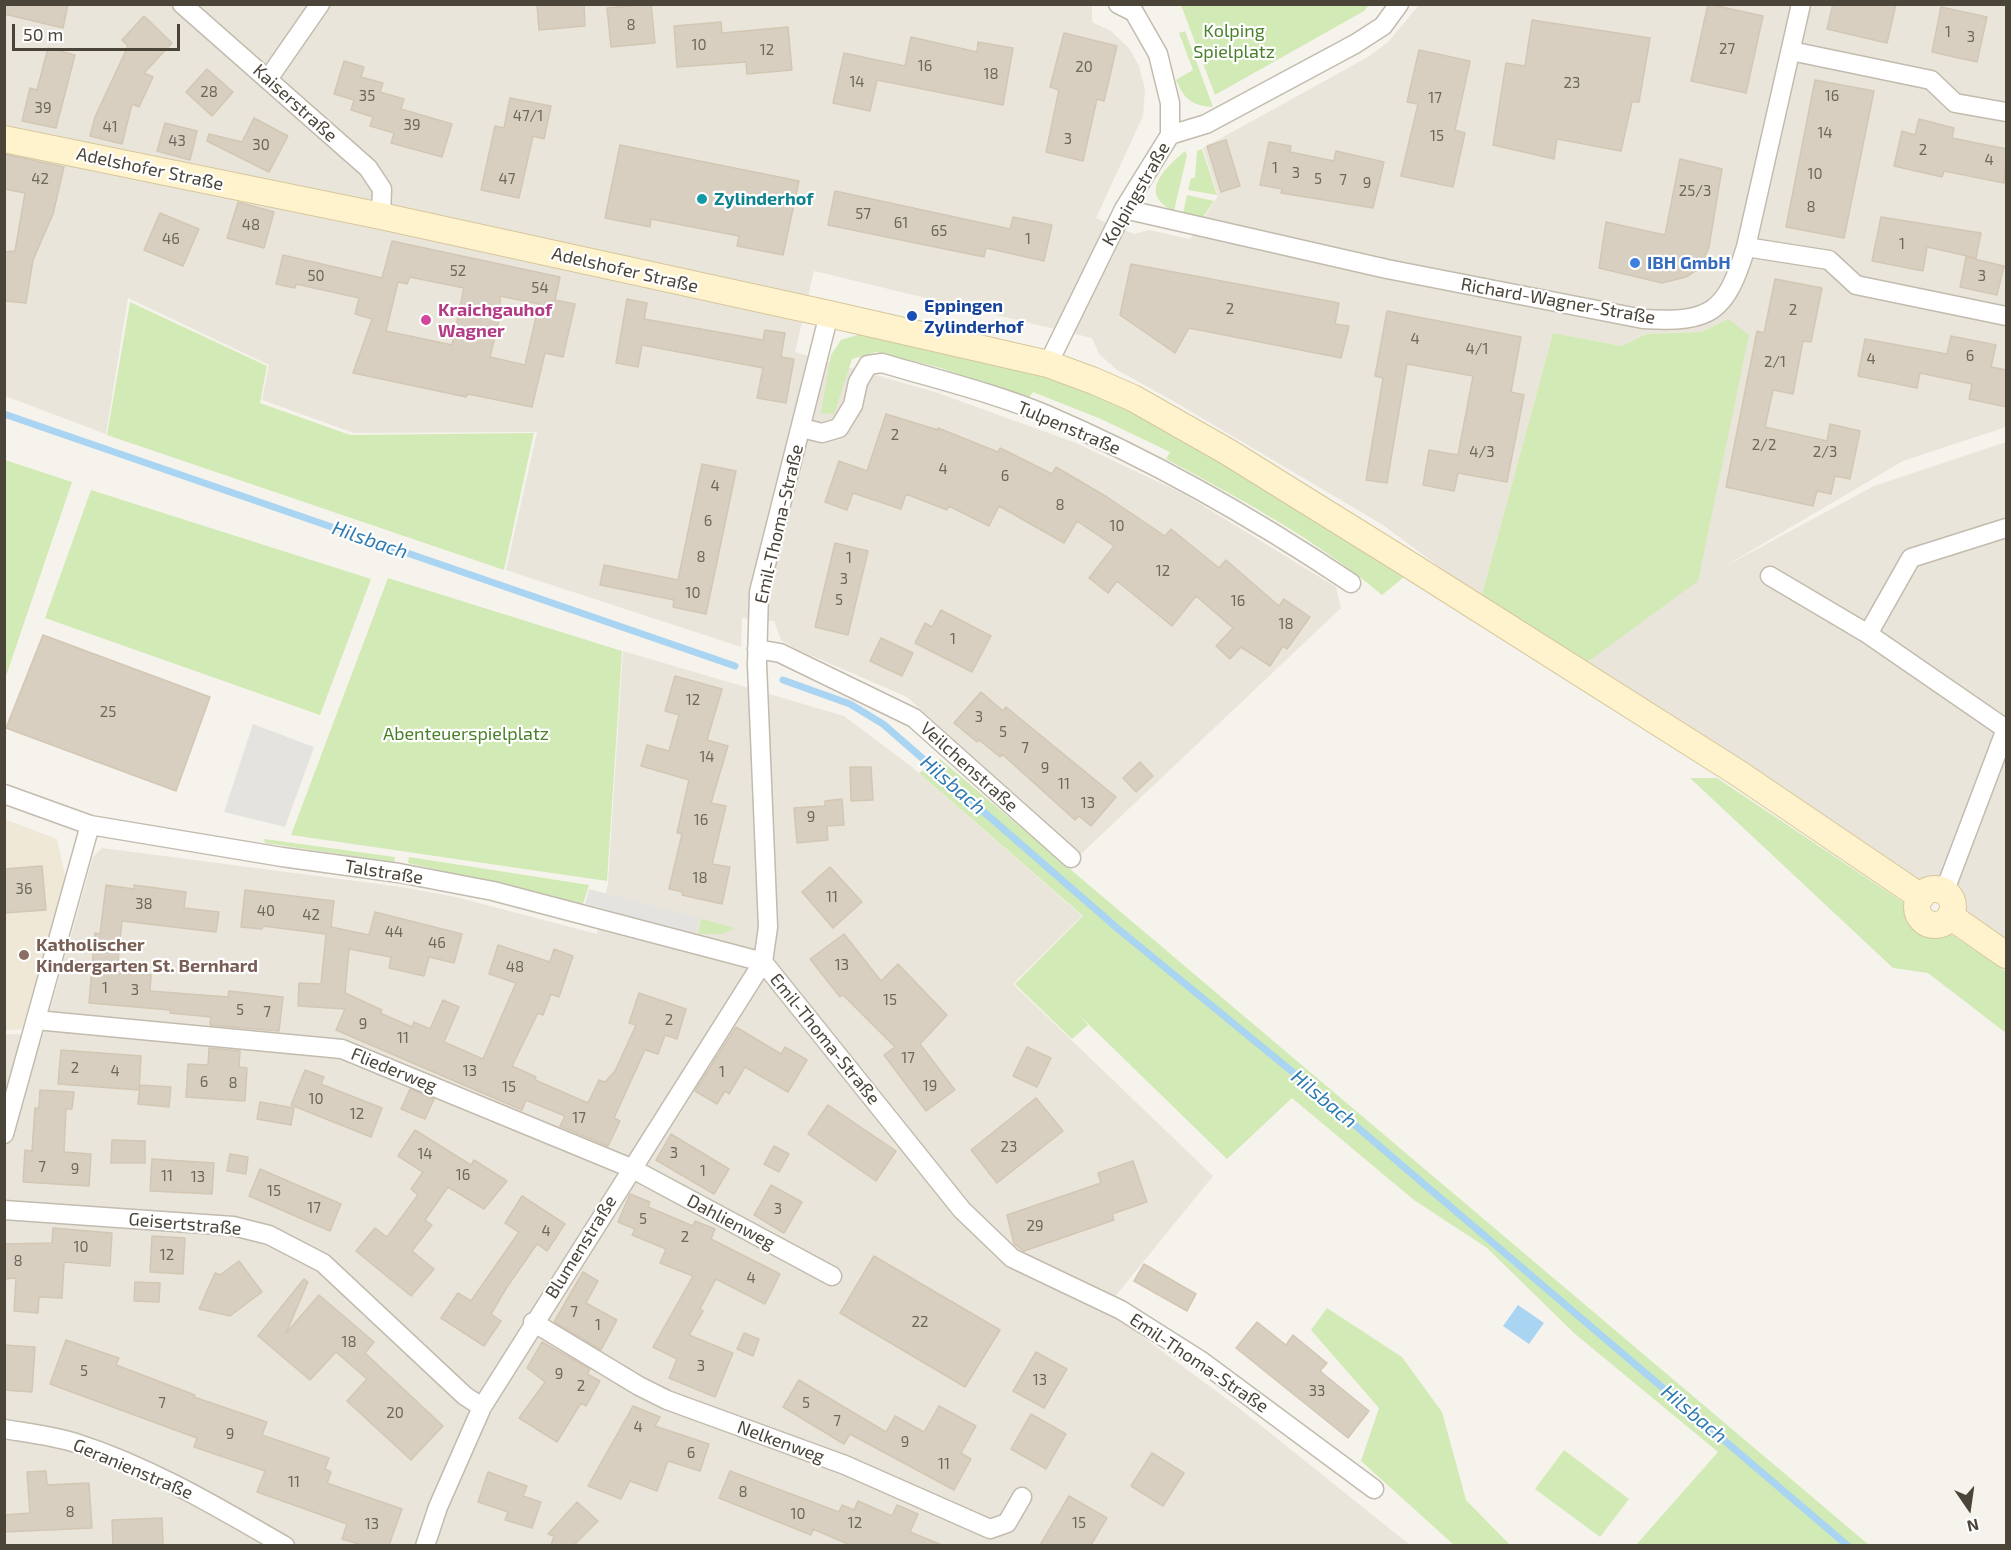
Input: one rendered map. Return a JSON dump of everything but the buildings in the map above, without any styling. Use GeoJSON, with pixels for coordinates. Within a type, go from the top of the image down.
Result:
{"type":"FeatureCollection","features":[{"type":"Feature","properties":{"kind":"street","name":"Kaiserstraße"},"geometry":{"type":"LineString","coordinates":[[182,4],[368,168],[382,189],[381,216]]}},
{"type":"Feature","properties":{"kind":"street"},"geometry":{"type":"LineString","coordinates":[[268,79],[320,4]]}},
{"type":"Feature","properties":{"kind":"street","name":"Kolpingstraße"},"geometry":{"type":"LineString","coordinates":[[1048,364],[1124,209],[1170,135],[1206,124],[1355,44],[1383,26],[1399,4]]}},
{"type":"Feature","properties":{"kind":"street","name":"Richard-Wagner-Straße"},"geometry":{"type":"LineString","coordinates":[[1124,209],[1387,269],[1643,319],[1678,321],[1717,307],[1734,285],[1746,247],[1801,4]]}},
{"type":"Feature","properties":{"kind":"street"},"geometry":{"type":"LineString","coordinates":[[1130,7],[1158,54],[1170,103],[1170,135]]}},
{"type":"Feature","properties":{"kind":"street"},"geometry":{"type":"LineString","coordinates":[[1791,51],[1930,80],[1955,103],[2007,112]]}},
{"type":"Feature","properties":{"kind":"street","name":"Adelshofer Straße"},"geometry":{"type":"LineString","coordinates":[[4,139],[381,216],[1048,364],[1133,398],[1228,452],[1933,893]]}},
{"type":"Feature","properties":{"kind":"street"},"geometry":{"type":"LineString","coordinates":[[1746,247],[1829,260],[1856,285],[2007,316]]}},
{"type":"Feature","properties":{"kind":"street","name":"Emil-Thoma-Straße"},"geometry":{"type":"LineString","coordinates":[[829,314],[759,592],[758,649],[768,927],[763,962],[962,1209],[1012,1258],[1121,1310],[1190,1353],[1374,1489]]}},
{"type":"Feature","properties":{"kind":"street","name":"Tulpenstraße"},"geometry":{"type":"LineString","coordinates":[[802,428],[822,433],[839,428],[853,405],[858,382],[868,364],[882,363],[1045,414],[1094,437],[1190,484],[1274,531],[1350,583]]}},
{"type":"Feature","properties":{"kind":"street"},"geometry":{"type":"LineString","coordinates":[[1868,634],[1911,558],[2007,528]]}},
{"type":"Feature","properties":{"kind":"street"},"geometry":{"type":"LineString","coordinates":[[1770,576],[1868,634],[2006,728],[1933,893],[1917,913],[1924,922],[1938,926],[1950,916],[2007,955]]}},
{"type":"Feature","properties":{"kind":"street","name":"Veilchenstraße"},"geometry":{"type":"LineString","coordinates":[[758,649],[780,653],[914,718],[1071,858]]}},
{"type":"Feature","properties":{"kind":"street","name":"Talstraße"},"geometry":{"type":"LineString","coordinates":[[4,794],[90,825],[272,856],[399,873],[493,891],[763,962]]}},
{"type":"Feature","properties":{"kind":"street"},"geometry":{"type":"LineString","coordinates":[[4,1134],[90,825]]}},
{"type":"Feature","properties":{"kind":"street","name":"Blumenstraße"},"geometry":{"type":"LineString","coordinates":[[425,1545],[438,1507],[482,1407],[630,1168],[763,962]]}},
{"type":"Feature","properties":{"kind":"street","name":"Fliederweg"},"geometry":{"type":"LineString","coordinates":[[36,1020],[342,1049],[630,1168]]}},
{"type":"Feature","properties":{"kind":"street","name":"Dahlienweg"},"geometry":{"type":"LineString","coordinates":[[630,1168],[832,1276]]}},
{"type":"Feature","properties":{"kind":"street","name":"Geisertstraße"},"geometry":{"type":"LineString","coordinates":[[4,1210],[233,1226],[269,1235],[323,1263],[459,1390],[482,1407]]}},
{"type":"Feature","properties":{"kind":"street","name":"Nelkenweg"},"geometry":{"type":"LineString","coordinates":[[533,1322],[668,1400],[845,1465],[990,1529],[1007,1523],[1022,1497]]}},
{"type":"Feature","properties":{"kind":"street","name":"Geranienstraße"},"geometry":{"type":"LineString","coordinates":[[4,1429],[75,1443],[118,1459],[172,1482],[285,1545]]}},
{"type":"Feature","properties":{"kind":"shaded area"},"geometry":{"type":"Polygon","coordinates":[[[4,5],[1092,5],[1092,22],[1111,31],[1129,48],[1139,66],[1145,89],[1143,116],[1096,218],[1134,234],[1149,230],[1190,239],[1218,196],[1203,148],[1368,57],[1388,42],[1419,5],[2006,5],[2006,427],[1903,461],[1720,569],[1874,486],[2006,442],[2006,944],[1767,781],[1586,663],[1728,319],[1701,332],[1646,334],[1622,346],[1553,333],[1481,598],[1383,525],[1117,370],[1099,354],[1092,338],[814,271],[795,352],[938,393],[1076,443],[1184,494],[1336,587],[1341,608],[1080,855],[907,697],[796,649],[781,640],[774,621],[742,618],[741,647],[506,570],[537,432],[354,433],[262,400],[269,365],[128,298],[106,434],[5,396],[4,5]]]}},
{"type":"Feature","properties":{"kind":"shaded area"},"geometry":{"type":"Polygon","coordinates":[[[623,651],[844,716],[912,767],[1082,916],[1013,984],[1213,1176],[1105,1309],[1239,1408],[1410,1545],[5,1546],[5,1034],[43,1035],[93,857],[102,848],[402,887],[456,897],[597,934],[608,883],[623,651]]]}},
{"type":"Feature","properties":{"kind":"shaded area"},"geometry":{"type":"Polygon","coordinates":[[[253,724],[314,747],[285,827],[224,812],[253,724]]]}},
{"type":"Feature","properties":{"kind":"shaded area","name":"Katholischer Kindergarten St. Bernhard"},"geometry":{"type":"Polygon","coordinates":[[[4,819],[57,839],[66,880],[22,1029],[5,1031],[4,819]]]}},
{"type":"Feature","properties":{"kind":"shaded area"},"geometry":{"type":"Polygon","coordinates":[[[589,889],[699,918],[696,934],[585,904],[589,889]]]}},
{"type":"Feature","properties":{"kind":"green space","name":"Kolping Spielplatz"},"geometry":{"type":"Polygon","coordinates":[[[1181,5],[1369,5],[1364,11],[1215,95],[1181,5]]]}},
{"type":"Feature","properties":{"kind":"green space"},"geometry":{"type":"Polygon","coordinates":[[[1185,31],[1213,107],[1194,103],[1182,92],[1176,80],[1193,70],[1179,33],[1185,31]]]}},
{"type":"Feature","properties":{"kind":"green space"},"geometry":{"type":"Polygon","coordinates":[[[1202,149],[1217,195],[1188,190],[1191,178],[1195,178],[1197,151],[1202,149]]]}},
{"type":"Feature","properties":{"kind":"green space"},"geometry":{"type":"Polygon","coordinates":[[[1185,151],[1187,155],[1174,211],[1157,197],[1156,189],[1163,173],[1185,151]]]}},
{"type":"Feature","properties":{"kind":"green space"},"geometry":{"type":"Polygon","coordinates":[[[1187,195],[1214,201],[1203,217],[1183,213],[1187,195]]]}},
{"type":"Feature","properties":{"kind":"green space"},"geometry":{"type":"Polygon","coordinates":[[[130,302],[267,366],[260,403],[350,435],[534,433],[504,570],[107,435],[130,302]]]}},
{"type":"Feature","properties":{"kind":"green space"},"geometry":{"type":"Polygon","coordinates":[[[1728,319],[1749,335],[1698,581],[1586,663],[1481,598],[1553,333],[1622,346],[1646,334],[1701,332],[1728,319]]]}},
{"type":"Feature","properties":{"kind":"green space"},"geometry":{"type":"Polygon","coordinates":[[[864,333],[1047,377],[1128,409],[1219,461],[1404,577],[1382,595],[1305,538],[1166,459],[1170,452],[1101,419],[1033,392],[1027,400],[941,368],[876,352],[852,359],[834,414],[821,413],[831,355],[841,340],[864,333]]]}},
{"type":"Feature","properties":{"kind":"green space"},"geometry":{"type":"Polygon","coordinates":[[[4,460],[72,482],[5,679],[4,460]]]}},
{"type":"Feature","properties":{"kind":"green space"},"geometry":{"type":"Polygon","coordinates":[[[91,490],[371,579],[320,715],[45,618],[91,490]]]}},
{"type":"Feature","properties":{"kind":"green space","name":"Abenteuerspielplatz"},"geometry":{"type":"Polygon","coordinates":[[[388,578],[622,651],[607,881],[291,835],[388,578]]]}},
{"type":"Feature","properties":{"kind":"green space"},"geometry":{"type":"Polygon","coordinates":[[[940,759],[1869,1545],[1636,1545],[1718,1452],[1575,1334],[1487,1248],[1414,1200],[1292,1098],[1227,1159],[1078,1014],[1088,1025],[1072,1039],[1015,984],[1083,916],[919,773],[940,759]]]}},
{"type":"Feature","properties":{"kind":"green space"},"geometry":{"type":"Polygon","coordinates":[[[1690,778],[1717,778],[2006,971],[2006,1033],[1928,973],[1893,968],[1690,778]]]}},
{"type":"Feature","properties":{"kind":"green space"},"geometry":{"type":"Polygon","coordinates":[[[264,839],[395,857],[394,862],[265,843],[264,839]]]}},
{"type":"Feature","properties":{"kind":"green space"},"geometry":{"type":"Polygon","coordinates":[[[409,857],[589,885],[583,904],[408,863],[409,857]]]}},
{"type":"Feature","properties":{"kind":"green space"},"geometry":{"type":"Polygon","coordinates":[[[701,919],[735,928],[723,934],[698,934],[701,919]]]}},
{"type":"Feature","properties":{"kind":"green space"},"geometry":{"type":"Polygon","coordinates":[[[1327,1308],[1402,1357],[1442,1412],[1466,1500],[1510,1545],[1454,1545],[1361,1461],[1379,1408],[1311,1330],[1327,1308]]]}},
{"type":"Feature","properties":{"kind":"green space"},"geometry":{"type":"Polygon","coordinates":[[[1564,1450],[1629,1499],[1600,1537],[1535,1489],[1564,1450]]]}},
{"type":"Feature","properties":{"kind":"water"},"geometry":{"type":"Polygon","coordinates":[[[1518,1305],[1544,1323],[1529,1344],[1503,1326],[1518,1305]]]}},
{"type":"Feature","properties":{"kind":"waterway","name":"Hilsbach"},"geometry":{"type":"LineString","coordinates":[[4,414],[735,666]]}},
{"type":"Feature","properties":{"kind":"waterway","name":"Hilsbach"},"geometry":{"type":"LineString","coordinates":[[783,680],[850,704],[883,724],[1117,928],[1295,1074],[1848,1546]]}},
{"type":"Feature","properties":{"kind":"place","name":"Zylinderhof"},"geometry":{"type":"Point","coordinates":[702,199]}},
{"type":"Feature","properties":{"kind":"place","name":"IBH GmbH"},"geometry":{"type":"Point","coordinates":[1635,263]}},
{"type":"Feature","properties":{"kind":"place","name":"Eppingen Zylinderhof"},"geometry":{"type":"Point","coordinates":[912,316]}},
{"type":"Feature","properties":{"kind":"place","name":"Kraichgauhof Wagner"},"geometry":{"type":"Point","coordinates":[426,320]}},
{"type":"Feature","properties":{"kind":"place","name":"Katholischer Kindergarten St. Bernhard"},"geometry":{"type":"Point","coordinates":[24,955]}}]}
